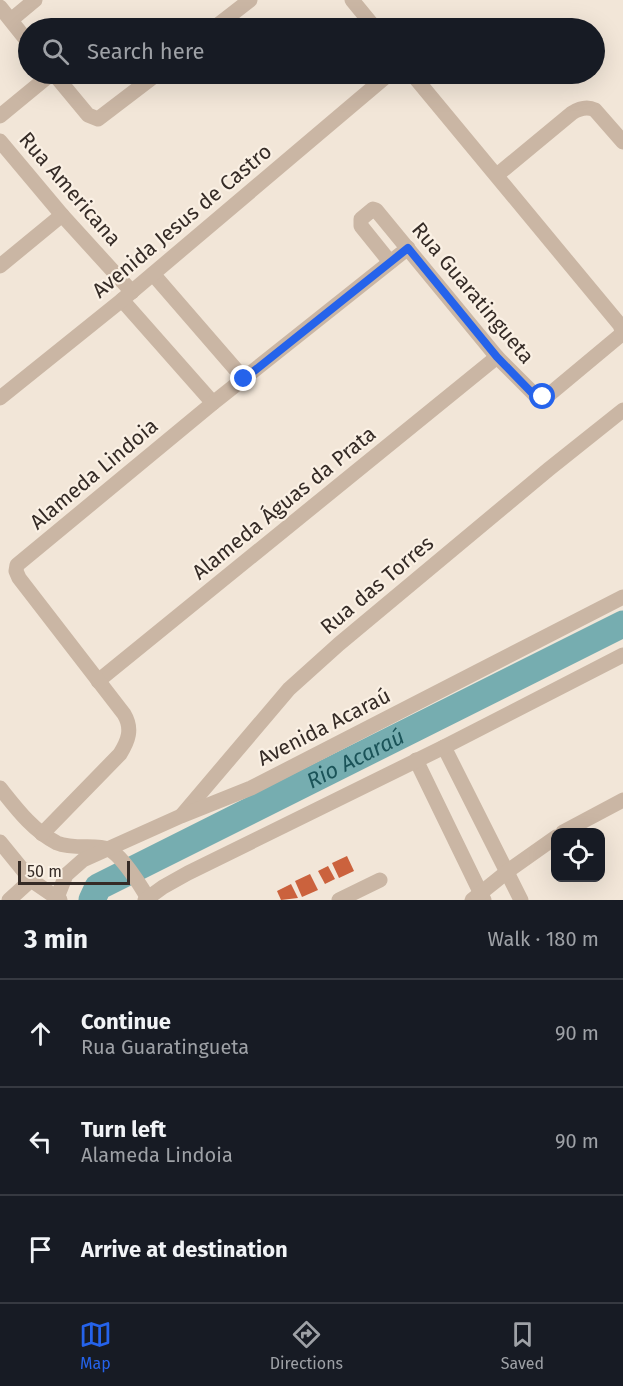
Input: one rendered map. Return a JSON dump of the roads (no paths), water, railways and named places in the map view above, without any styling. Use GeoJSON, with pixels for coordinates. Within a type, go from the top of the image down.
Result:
{"type":"FeatureCollection","features":[{"type":"Feature","properties":{"kind":"street"},"geometry":{"type":"LineString","coordinates":[[11,20],[35,0]]}},
{"type":"Feature","properties":{"kind":"street"},"geometry":{"type":"LineString","coordinates":[[227,18],[250,0]]}},
{"type":"Feature","properties":{"kind":"street"},"geometry":{"type":"LineString","coordinates":[[352,0],[367,18]]}},
{"type":"Feature","properties":{"kind":"street"},"geometry":{"type":"LineString","coordinates":[[0,7],[18,29]]}},
{"type":"Feature","properties":{"kind":"street"},"geometry":{"type":"LineString","coordinates":[[0,116],[40,84]]}},
{"type":"Feature","properties":{"kind":"street"},"geometry":{"type":"LineString","coordinates":[[62,84],[88,115],[98,119],[144,84]]}},
{"type":"Feature","properties":{"kind":"street","name":"Avenida Jesus de Castro"},"geometry":{"type":"LineString","coordinates":[[0,398],[127,296],[377,84]]}},
{"type":"Feature","properties":{"kind":"street"},"geometry":{"type":"LineString","coordinates":[[420,84],[621,325],[622,334]]}},
{"type":"Feature","properties":{"kind":"street"},"geometry":{"type":"LineString","coordinates":[[497,175],[572,113],[582,108],[595,110],[623,142]]}},
{"type":"Feature","properties":{"kind":"street","name":"Rua Americana"},"geometry":{"type":"LineString","coordinates":[[0,141],[62,214],[213,404]]}},
{"type":"Feature","properties":{"kind":"street","name":"Rua Guaratingueta"},"geometry":{"type":"LineString","coordinates":[[390,262],[361,226],[361,219],[373,209],[497,357],[533,394],[543,397],[551,393],[622,334]]}},
{"type":"Feature","properties":{"kind":"street"},"geometry":{"type":"LineString","coordinates":[[0,266],[62,214]]}},
{"type":"Feature","properties":{"kind":"street","name":"Alameda Lindoia"},"geometry":{"type":"LineString","coordinates":[[42,834],[120,754],[130,733],[127,719],[19,578],[16,568],[213,404],[408,248]]}},
{"type":"Feature","properties":{"kind":"street"},"geometry":{"type":"LineString","coordinates":[[153,274],[244,379]]}},
{"type":"Feature","properties":{"kind":"street","name":"Alameda Águas da Prata"},"geometry":{"type":"LineString","coordinates":[[98,681],[497,357]]}},
{"type":"Feature","properties":{"kind":"street","name":"Rua das Torres"},"geometry":{"type":"LineString","coordinates":[[181,816],[289,689],[339,644],[623,410]]}},
{"type":"Feature","properties":{"kind":"street","name":"Avenida Acaraú"},"geometry":{"type":"LineString","coordinates":[[58,899],[61,884],[72,868],[83,860],[114,853],[181,816],[251,788],[621,597]]}},
{"type":"Feature","properties":{"kind":"street"},"geometry":{"type":"LineString","coordinates":[[0,788],[23,816],[42,834],[59,844],[114,853],[145,896],[623,655]]}},
{"type":"Feature","properties":{"kind":"street"},"geometry":{"type":"LineString","coordinates":[[444,747],[521,900]]}},
{"type":"Feature","properties":{"kind":"street"},"geometry":{"type":"LineString","coordinates":[[416,760],[479,898],[508,871],[551,840]]}},
{"type":"Feature","properties":{"kind":"street"},"geometry":{"type":"LineString","coordinates":[[570,828],[623,800]]}},
{"type":"Feature","properties":{"kind":"street"},"geometry":{"type":"LineString","coordinates":[[0,842],[31,880],[58,899]]}},
{"type":"Feature","properties":{"kind":"street"},"geometry":{"type":"LineString","coordinates":[[9,900],[31,880]]}},
{"type":"Feature","properties":{"kind":"street"},"geometry":{"type":"LineString","coordinates":[[339,900],[380,880]]}},
{"type":"Feature","properties":{"kind":"waterway","name":"Rio Acaraú"},"geometry":{"type":"LineString","coordinates":[[92,900],[98,887],[623,624]]}}]}
